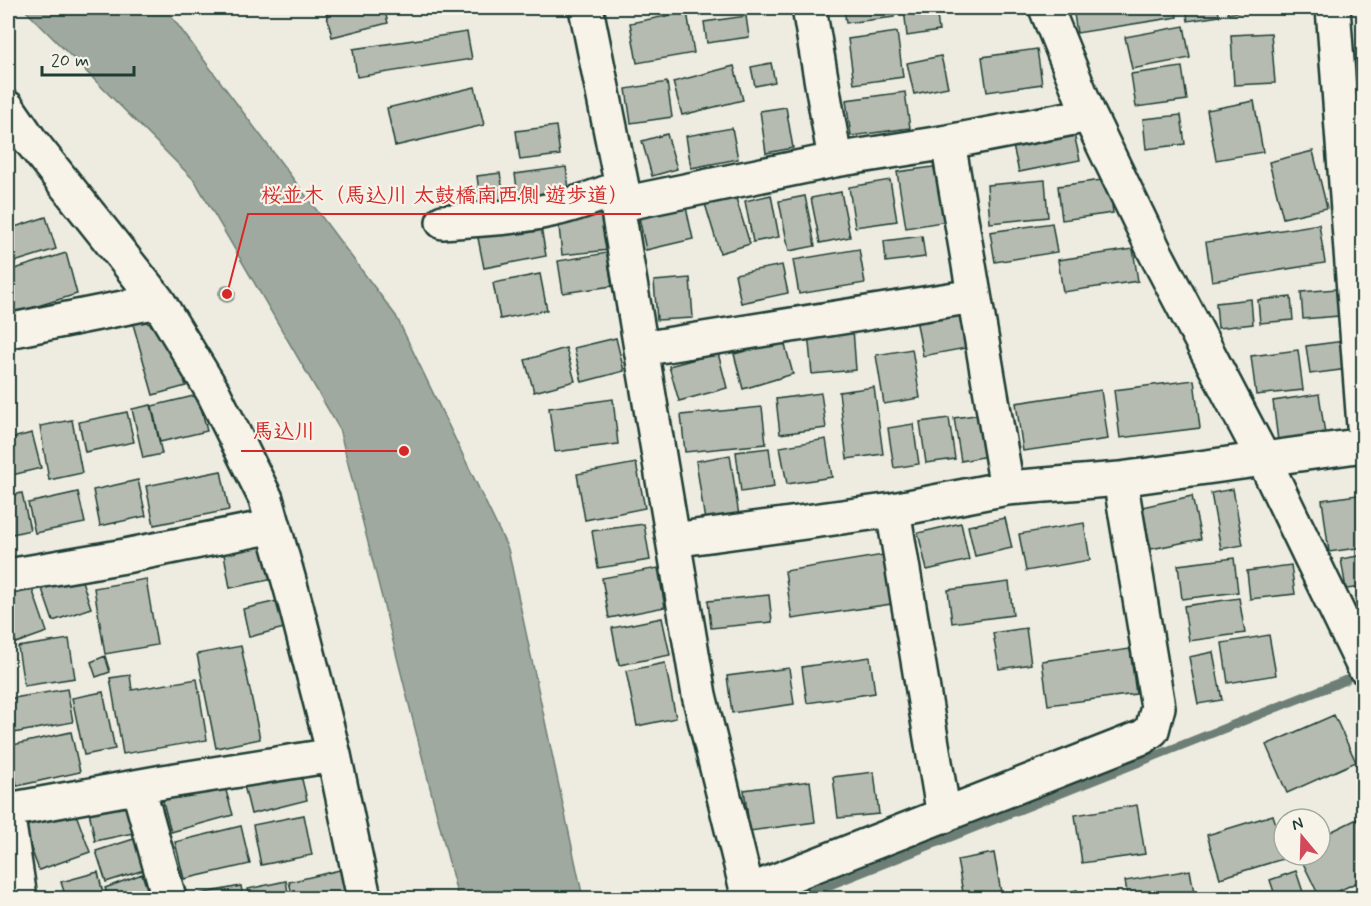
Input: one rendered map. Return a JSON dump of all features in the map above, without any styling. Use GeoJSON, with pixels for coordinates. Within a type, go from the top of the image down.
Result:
{"type":"FeatureCollection","features":[{"type":"Feature","properties":{"kind":"street"},"geometry":{"type":"LineString","coordinates":[[586,8],[620,196],[641,349],[699,695],[748,895],[1143,737],[1152,730],[1158,708],[1120,479]]}},
{"type":"Feature","properties":{"kind":"street"},"geometry":{"type":"LineString","coordinates":[[809,8],[835,160]]}},
{"type":"Feature","properties":{"kind":"street"},"geometry":{"type":"LineString","coordinates":[[1046,8],[1089,115],[1154,250],[1263,458],[1364,666]]}},
{"type":"Feature","properties":{"kind":"street"},"geometry":{"type":"LineString","coordinates":[[1333,8],[1364,426]]}},
{"type":"Feature","properties":{"kind":"street"},"geometry":{"type":"LineString","coordinates":[[8,108],[30,140],[158,301],[213,392],[266,499],[334,755],[364,898]]}},
{"type":"Feature","properties":{"kind":"street"},"geometry":{"type":"LineString","coordinates":[[443,222],[555,210],[582,202],[948,142],[1089,115]]}},
{"type":"Feature","properties":{"kind":"street"},"geometry":{"type":"LineString","coordinates":[[948,142],[1007,488]]}},
{"type":"Feature","properties":{"kind":"street"},"geometry":{"type":"LineString","coordinates":[[641,349],[974,296]]}},
{"type":"Feature","properties":{"kind":"street"},"geometry":{"type":"LineString","coordinates":[[8,331],[158,301]]}},
{"type":"Feature","properties":{"kind":"street"},"geometry":{"type":"LineString","coordinates":[[673,540],[893,510],[1007,488],[1120,479],[1364,445]]}},
{"type":"Feature","properties":{"kind":"street"},"geometry":{"type":"LineString","coordinates":[[893,510],[944,816]]}},
{"type":"Feature","properties":{"kind":"street"},"geometry":{"type":"LineString","coordinates":[[8,576],[125,556],[274,526]]}},
{"type":"Feature","properties":{"kind":"street"},"geometry":{"type":"LineString","coordinates":[[8,810],[334,755]]}},
{"type":"Feature","properties":{"kind":"street"},"geometry":{"type":"LineString","coordinates":[[138,787],[169,898]]}},
{"type":"Feature","properties":{"kind":"street"},"geometry":{"type":"LineString","coordinates":[[8,818],[20,898]]}},
{"type":"Feature","properties":{"kind":"shaded area"},"geometry":{"type":"Polygon","coordinates":[[[23,8],[165,8],[396,316],[508,549],[583,898],[458,898],[339,428],[195,181],[23,8]]]}},
{"type":"Feature","properties":{"kind":"building"},"geometry":{"type":"Polygon","coordinates":[[[325,8],[384,8],[388,23],[332,37],[325,8]]]}},
{"type":"Feature","properties":{"kind":"building"},"geometry":{"type":"Polygon","coordinates":[[[844,8],[893,8],[894,17],[846,23],[844,8]]]}},
{"type":"Feature","properties":{"kind":"building"},"geometry":{"type":"Polygon","coordinates":[[[904,8],[936,8],[939,31],[907,36],[904,8]]]}},
{"type":"Feature","properties":{"kind":"building"},"geometry":{"type":"Polygon","coordinates":[[[1073,8],[1176,8],[1177,17],[1077,33],[1073,8]]]}},
{"type":"Feature","properties":{"kind":"building"},"geometry":{"type":"Polygon","coordinates":[[[1186,8],[1218,8],[1219,16],[1188,21],[1186,8]]]}},
{"type":"Feature","properties":{"kind":"building"},"geometry":{"type":"Polygon","coordinates":[[[1227,8],[1266,8],[1228,14],[1227,8]]]}},
{"type":"Feature","properties":{"kind":"building"},"geometry":{"type":"Polygon","coordinates":[[[687,12],[694,53],[637,63],[630,23],[687,12]]]}},
{"type":"Feature","properties":{"kind":"building"},"geometry":{"type":"Polygon","coordinates":[[[746,16],[749,37],[707,43],[704,22],[746,16]]]}},
{"type":"Feature","properties":{"kind":"building"},"geometry":{"type":"Polygon","coordinates":[[[1184,26],[1190,58],[1132,69],[1125,37],[1184,26]]]}},
{"type":"Feature","properties":{"kind":"building"},"geometry":{"type":"Polygon","coordinates":[[[467,32],[472,59],[357,77],[353,49],[467,32]]]}},
{"type":"Feature","properties":{"kind":"building"},"geometry":{"type":"Polygon","coordinates":[[[897,32],[903,77],[854,84],[848,39],[897,32]]]}},
{"type":"Feature","properties":{"kind":"building"},"geometry":{"type":"Polygon","coordinates":[[[1271,33],[1275,83],[1234,85],[1231,35],[1271,33]]]}},
{"type":"Feature","properties":{"kind":"building"},"geometry":{"type":"Polygon","coordinates":[[[1037,49],[1042,84],[987,92],[982,57],[1037,49]]]}},
{"type":"Feature","properties":{"kind":"building"},"geometry":{"type":"Polygon","coordinates":[[[941,56],[948,87],[914,94],[907,63],[941,56]]]}},
{"type":"Feature","properties":{"kind":"building"},"geometry":{"type":"Polygon","coordinates":[[[771,63],[775,82],[755,86],[751,67],[771,63]]]}},
{"type":"Feature","properties":{"kind":"building"},"geometry":{"type":"Polygon","coordinates":[[[734,66],[743,100],[682,115],[673,82],[734,66]]]}},
{"type":"Feature","properties":{"kind":"building"},"geometry":{"type":"Polygon","coordinates":[[[1182,67],[1187,100],[1136,107],[1131,74],[1182,67]]]}},
{"type":"Feature","properties":{"kind":"building"},"geometry":{"type":"Polygon","coordinates":[[[667,82],[672,117],[631,123],[626,89],[667,82]]]}},
{"type":"Feature","properties":{"kind":"building"},"geometry":{"type":"Polygon","coordinates":[[[475,87],[484,125],[395,146],[387,108],[475,87]]]}},
{"type":"Feature","properties":{"kind":"building"},"geometry":{"type":"Polygon","coordinates":[[[905,92],[910,128],[851,136],[846,100],[905,92]]]}},
{"type":"Feature","properties":{"kind":"building"},"geometry":{"type":"Polygon","coordinates":[[[1254,101],[1263,152],[1216,160],[1207,110],[1254,101]]]}},
{"type":"Feature","properties":{"kind":"building"},"geometry":{"type":"Polygon","coordinates":[[[786,107],[793,148],[766,153],[760,111],[786,107]]]}},
{"type":"Feature","properties":{"kind":"building"},"geometry":{"type":"Polygon","coordinates":[[[1181,115],[1185,144],[1146,149],[1143,119],[1181,115]]]}},
{"type":"Feature","properties":{"kind":"building"},"geometry":{"type":"Polygon","coordinates":[[[556,126],[560,155],[520,160],[516,131],[556,126]]]}},
{"type":"Feature","properties":{"kind":"building"},"geometry":{"type":"Polygon","coordinates":[[[732,128],[738,159],[691,168],[686,136],[732,128]]]}},
{"type":"Feature","properties":{"kind":"building"},"geometry":{"type":"Polygon","coordinates":[[[667,134],[677,169],[652,176],[642,141],[667,134]]]}},
{"type":"Feature","properties":{"kind":"building"},"geometry":{"type":"Polygon","coordinates":[[[1074,134],[1080,160],[1019,172],[1013,146],[1074,134]]]}},
{"type":"Feature","properties":{"kind":"building"},"geometry":{"type":"Polygon","coordinates":[[[1313,151],[1327,208],[1283,218],[1269,162],[1313,151]]]}},
{"type":"Feature","properties":{"kind":"building"},"geometry":{"type":"Polygon","coordinates":[[[940,166],[948,221],[906,228],[897,172],[940,166]]]}},
{"type":"Feature","properties":{"kind":"building"},"geometry":{"type":"Polygon","coordinates":[[[566,167],[570,196],[519,203],[515,174],[566,167]]]}},
{"type":"Feature","properties":{"kind":"building"},"geometry":{"type":"Polygon","coordinates":[[[500,173],[505,203],[481,207],[477,176],[500,173]]]}},
{"type":"Feature","properties":{"kind":"building"},"geometry":{"type":"Polygon","coordinates":[[[1109,179],[1113,213],[1062,220],[1058,186],[1109,179]]]}},
{"type":"Feature","properties":{"kind":"building"},"geometry":{"type":"Polygon","coordinates":[[[890,180],[897,221],[855,227],[849,187],[890,180]]]}},
{"type":"Feature","properties":{"kind":"building"},"geometry":{"type":"Polygon","coordinates":[[[1045,180],[1048,217],[990,223],[987,185],[1045,180]]]}},
{"type":"Feature","properties":{"kind":"building"},"geometry":{"type":"Polygon","coordinates":[[[841,192],[850,237],[820,243],[811,198],[841,192]]]}},
{"type":"Feature","properties":{"kind":"building"},"geometry":{"type":"Polygon","coordinates":[[[735,195],[750,244],[720,253],[705,204],[735,195]]]}},
{"type":"Feature","properties":{"kind":"building"},"geometry":{"type":"Polygon","coordinates":[[[771,195],[779,237],[753,242],[745,201],[771,195]]]}},
{"type":"Feature","properties":{"kind":"building"},"geometry":{"type":"Polygon","coordinates":[[[805,196],[815,246],[789,251],[779,201],[805,196]]]}},
{"type":"Feature","properties":{"kind":"building"},"geometry":{"type":"Polygon","coordinates":[[[8,197],[15,213],[8,217],[8,197]]]}},
{"type":"Feature","properties":{"kind":"building"},"geometry":{"type":"Polygon","coordinates":[[[685,203],[693,239],[646,250],[638,213],[685,203]]]}},
{"type":"Feature","properties":{"kind":"building"},"geometry":{"type":"Polygon","coordinates":[[[605,212],[609,250],[562,255],[558,217],[605,212]]]}},
{"type":"Feature","properties":{"kind":"building"},"geometry":{"type":"Polygon","coordinates":[[[46,217],[56,249],[8,264],[8,229],[46,217]]]}},
{"type":"Feature","properties":{"kind":"building"},"geometry":{"type":"Polygon","coordinates":[[[540,221],[546,256],[484,268],[477,233],[540,221]]]}},
{"type":"Feature","properties":{"kind":"building"},"geometry":{"type":"Polygon","coordinates":[[[1052,223],[1057,252],[995,262],[990,232],[1052,223]]]}},
{"type":"Feature","properties":{"kind":"building"},"geometry":{"type":"Polygon","coordinates":[[[1319,224],[1325,263],[1212,281],[1206,242],[1319,224]]]}},
{"type":"Feature","properties":{"kind":"building"},"geometry":{"type":"Polygon","coordinates":[[[922,236],[925,257],[886,262],[884,241],[922,236]]]}},
{"type":"Feature","properties":{"kind":"building"},"geometry":{"type":"Polygon","coordinates":[[[859,249],[865,283],[799,294],[793,260],[859,249]]]}},
{"type":"Feature","properties":{"kind":"building"},"geometry":{"type":"Polygon","coordinates":[[[1133,249],[1138,281],[1063,292],[1058,260],[1133,249]]]}},
{"type":"Feature","properties":{"kind":"building"},"geometry":{"type":"Polygon","coordinates":[[[66,253],[77,294],[8,315],[8,271],[66,253]]]}},
{"type":"Feature","properties":{"kind":"building"},"geometry":{"type":"Polygon","coordinates":[[[607,253],[612,286],[563,293],[558,261],[607,253]]]}},
{"type":"Feature","properties":{"kind":"building"},"geometry":{"type":"Polygon","coordinates":[[[782,265],[788,293],[741,303],[735,274],[782,265]]]}},
{"type":"Feature","properties":{"kind":"building"},"geometry":{"type":"Polygon","coordinates":[[[540,274],[547,310],[500,319],[493,283],[540,274]]]}},
{"type":"Feature","properties":{"kind":"building"},"geometry":{"type":"Polygon","coordinates":[[[690,278],[693,318],[657,320],[654,281],[690,278]]]}},
{"type":"Feature","properties":{"kind":"building"},"geometry":{"type":"Polygon","coordinates":[[[1336,289],[1339,316],[1303,319],[1301,292],[1336,289]]]}},
{"type":"Feature","properties":{"kind":"building"},"geometry":{"type":"Polygon","coordinates":[[[1291,297],[1293,320],[1260,323],[1258,300],[1291,297]]]}},
{"type":"Feature","properties":{"kind":"building"},"geometry":{"type":"Polygon","coordinates":[[[1251,299],[1253,324],[1218,328],[1216,303],[1251,299]]]}},
{"type":"Feature","properties":{"kind":"building"},"geometry":{"type":"Polygon","coordinates":[[[959,311],[966,348],[923,356],[916,319],[959,311]]]}},
{"type":"Feature","properties":{"kind":"building"},"geometry":{"type":"Polygon","coordinates":[[[145,321],[173,342],[186,386],[153,395],[133,324],[145,321]]]}},
{"type":"Feature","properties":{"kind":"building"},"geometry":{"type":"Polygon","coordinates":[[[853,329],[856,370],[812,374],[808,333],[853,329]]]}},
{"type":"Feature","properties":{"kind":"building"},"geometry":{"type":"Polygon","coordinates":[[[616,338],[624,371],[582,382],[574,348],[616,338]]]}},
{"type":"Feature","properties":{"kind":"building"},"geometry":{"type":"Polygon","coordinates":[[[784,341],[793,374],[743,389],[734,354],[784,341]]]}},
{"type":"Feature","properties":{"kind":"building"},"geometry":{"type":"Polygon","coordinates":[[[1344,341],[1348,369],[1310,374],[1306,346],[1344,341]]]}},
{"type":"Feature","properties":{"kind":"building"},"geometry":{"type":"Polygon","coordinates":[[[566,348],[575,381],[534,392],[525,360],[566,348]]]}},
{"type":"Feature","properties":{"kind":"building"},"geometry":{"type":"Polygon","coordinates":[[[912,349],[920,398],[884,404],[876,355],[912,349]]]}},
{"type":"Feature","properties":{"kind":"building"},"geometry":{"type":"Polygon","coordinates":[[[1298,350],[1303,390],[1256,395],[1251,356],[1298,350]]]}},
{"type":"Feature","properties":{"kind":"building"},"geometry":{"type":"Polygon","coordinates":[[[718,353],[727,388],[679,401],[669,366],[718,353]]]}},
{"type":"Feature","properties":{"kind":"building"},"geometry":{"type":"Polygon","coordinates":[[[1194,380],[1200,428],[1120,438],[1114,390],[1194,380]]]}},
{"type":"Feature","properties":{"kind":"building"},"geometry":{"type":"Polygon","coordinates":[[[874,387],[883,454],[847,459],[839,392],[874,387]]]}},
{"type":"Feature","properties":{"kind":"building"},"geometry":{"type":"Polygon","coordinates":[[[1101,390],[1108,439],[1023,451],[1016,403],[1101,390]]]}},
{"type":"Feature","properties":{"kind":"building"},"geometry":{"type":"Polygon","coordinates":[[[821,393],[826,428],[780,434],[776,399],[821,393]]]}},
{"type":"Feature","properties":{"kind":"building"},"geometry":{"type":"Polygon","coordinates":[[[1319,394],[1325,434],[1278,441],[1273,401],[1319,394]]]}},
{"type":"Feature","properties":{"kind":"building"},"geometry":{"type":"Polygon","coordinates":[[[198,395],[207,431],[160,442],[152,406],[198,395]]]}},
{"type":"Feature","properties":{"kind":"building"},"geometry":{"type":"Polygon","coordinates":[[[613,399],[618,444],[555,452],[549,408],[613,399]]]}},
{"type":"Feature","properties":{"kind":"building"},"geometry":{"type":"Polygon","coordinates":[[[151,405],[162,454],[143,458],[132,409],[151,405]]]}},
{"type":"Feature","properties":{"kind":"building"},"geometry":{"type":"Polygon","coordinates":[[[762,407],[766,444],[685,452],[681,415],[762,407]]]}},
{"type":"Feature","properties":{"kind":"building"},"geometry":{"type":"Polygon","coordinates":[[[127,412],[134,442],[85,452],[79,422],[127,412]]]}},
{"type":"Feature","properties":{"kind":"building"},"geometry":{"type":"Polygon","coordinates":[[[982,414],[988,456],[961,461],[954,418],[982,414]]]}},
{"type":"Feature","properties":{"kind":"building"},"geometry":{"type":"Polygon","coordinates":[[[949,418],[955,459],[926,463],[920,422],[949,418]]]}},
{"type":"Feature","properties":{"kind":"building"},"geometry":{"type":"Polygon","coordinates":[[[72,420],[82,473],[49,480],[40,426],[72,420]]]}},
{"type":"Feature","properties":{"kind":"building"},"geometry":{"type":"Polygon","coordinates":[[[913,424],[919,464],[894,468],[888,428],[913,424]]]}},
{"type":"Feature","properties":{"kind":"building"},"geometry":{"type":"Polygon","coordinates":[[[32,433],[41,468],[8,476],[8,439],[32,433]]]}},
{"type":"Feature","properties":{"kind":"building"},"geometry":{"type":"Polygon","coordinates":[[[826,439],[832,477],[787,484],[780,447],[826,439]]]}},
{"type":"Feature","properties":{"kind":"building"},"geometry":{"type":"Polygon","coordinates":[[[769,448],[774,487],[741,492],[736,452],[769,448]]]}},
{"type":"Feature","properties":{"kind":"building"},"geometry":{"type":"Polygon","coordinates":[[[730,455],[739,516],[705,521],[696,461],[730,455]]]}},
{"type":"Feature","properties":{"kind":"building"},"geometry":{"type":"Polygon","coordinates":[[[636,463],[645,508],[585,520],[577,474],[636,463]]]}},
{"type":"Feature","properties":{"kind":"building"},"geometry":{"type":"Polygon","coordinates":[[[221,471],[229,510],[154,525],[146,486],[221,471]]]}},
{"type":"Feature","properties":{"kind":"building"},"geometry":{"type":"Polygon","coordinates":[[[138,480],[146,516],[100,526],[93,490],[138,480]]]}},
{"type":"Feature","properties":{"kind":"building"},"geometry":{"type":"Polygon","coordinates":[[[1233,489],[1243,545],[1221,549],[1211,493],[1233,489]]]}},
{"type":"Feature","properties":{"kind":"building"},"geometry":{"type":"Polygon","coordinates":[[[78,492],[85,523],[35,533],[28,503],[78,492]]]}},
{"type":"Feature","properties":{"kind":"building"},"geometry":{"type":"Polygon","coordinates":[[[22,493],[30,530],[8,535],[8,496],[22,493]]]}},
{"type":"Feature","properties":{"kind":"building"},"geometry":{"type":"Polygon","coordinates":[[[1364,494],[1364,547],[1329,552],[1322,500],[1364,494]]]}},
{"type":"Feature","properties":{"kind":"building"},"geometry":{"type":"Polygon","coordinates":[[[1192,496],[1201,539],[1151,549],[1142,507],[1192,496]]]}},
{"type":"Feature","properties":{"kind":"building"},"geometry":{"type":"Polygon","coordinates":[[[1005,518],[1012,548],[975,556],[968,526],[1005,518]]]}},
{"type":"Feature","properties":{"kind":"building"},"geometry":{"type":"Polygon","coordinates":[[[961,523],[969,560],[927,570],[918,533],[961,523]]]}},
{"type":"Feature","properties":{"kind":"building"},"geometry":{"type":"Polygon","coordinates":[[[1084,523],[1090,560],[1026,571],[1019,534],[1084,523]]]}},
{"type":"Feature","properties":{"kind":"building"},"geometry":{"type":"Polygon","coordinates":[[[644,524],[650,560],[598,568],[592,531],[644,524]]]}},
{"type":"Feature","properties":{"kind":"building"},"geometry":{"type":"Polygon","coordinates":[[[265,534],[274,579],[230,588],[222,543],[265,534]]]}},
{"type":"Feature","properties":{"kind":"building"},"geometry":{"type":"Polygon","coordinates":[[[883,555],[891,604],[792,619],[785,571],[883,555]]]}},
{"type":"Feature","properties":{"kind":"building"},"geometry":{"type":"Polygon","coordinates":[[[1364,555],[1364,587],[1346,589],[1341,559],[1364,555]]]}},
{"type":"Feature","properties":{"kind":"building"},"geometry":{"type":"Polygon","coordinates":[[[1234,558],[1238,592],[1182,599],[1178,565],[1234,558]]]}},
{"type":"Feature","properties":{"kind":"building"},"geometry":{"type":"Polygon","coordinates":[[[1291,565],[1295,594],[1250,599],[1247,571],[1291,565]]]}},
{"type":"Feature","properties":{"kind":"building"},"geometry":{"type":"Polygon","coordinates":[[[658,568],[665,607],[609,618],[602,578],[658,568]]]}},
{"type":"Feature","properties":{"kind":"building"},"geometry":{"type":"Polygon","coordinates":[[[80,575],[91,608],[53,621],[42,589],[80,575]]]}},
{"type":"Feature","properties":{"kind":"building"},"geometry":{"type":"Polygon","coordinates":[[[146,579],[157,645],[105,654],[94,588],[146,579]]]}},
{"type":"Feature","properties":{"kind":"building"},"geometry":{"type":"Polygon","coordinates":[[[29,580],[47,632],[16,643],[8,619],[8,587],[29,580]]]}},
{"type":"Feature","properties":{"kind":"building"},"geometry":{"type":"Polygon","coordinates":[[[1009,582],[1013,615],[952,623],[948,590],[1009,582]]]}},
{"type":"Feature","properties":{"kind":"building"},"geometry":{"type":"Polygon","coordinates":[[[769,595],[772,622],[711,628],[708,601],[769,595]]]}},
{"type":"Feature","properties":{"kind":"building"},"geometry":{"type":"Polygon","coordinates":[[[1239,598],[1245,633],[1189,641],[1184,606],[1239,598]]]}},
{"type":"Feature","properties":{"kind":"building"},"geometry":{"type":"Polygon","coordinates":[[[282,600],[288,627],[249,637],[243,609],[282,600]]]}},
{"type":"Feature","properties":{"kind":"building"},"geometry":{"type":"Polygon","coordinates":[[[1364,605],[1364,638],[1355,607],[1364,605]]]}},
{"type":"Feature","properties":{"kind":"building"},"geometry":{"type":"Polygon","coordinates":[[[662,618],[670,655],[619,665],[612,628],[662,618]]]}},
{"type":"Feature","properties":{"kind":"building"},"geometry":{"type":"Polygon","coordinates":[[[1026,628],[1031,664],[999,669],[993,633],[1026,628]]]}},
{"type":"Feature","properties":{"kind":"building"},"geometry":{"type":"Polygon","coordinates":[[[1269,635],[1276,675],[1228,683],[1222,643],[1269,635]]]}},
{"type":"Feature","properties":{"kind":"building"},"geometry":{"type":"Polygon","coordinates":[[[69,639],[75,678],[24,686],[18,647],[69,639]]]}},
{"type":"Feature","properties":{"kind":"building"},"geometry":{"type":"Polygon","coordinates":[[[241,646],[260,739],[216,748],[197,654],[241,646]]]}},
{"type":"Feature","properties":{"kind":"building"},"geometry":{"type":"Polygon","coordinates":[[[1130,649],[1136,694],[1048,705],[1042,661],[1130,649]]]}},
{"type":"Feature","properties":{"kind":"building"},"geometry":{"type":"Polygon","coordinates":[[[1213,652],[1222,700],[1198,704],[1189,657],[1213,652]]]}},
{"type":"Feature","properties":{"kind":"building"},"geometry":{"type":"Polygon","coordinates":[[[105,656],[110,672],[96,677],[91,662],[105,656]]]}},
{"type":"Feature","properties":{"kind":"building"},"geometry":{"type":"Polygon","coordinates":[[[870,657],[875,693],[807,703],[802,667],[870,657]]]}},
{"type":"Feature","properties":{"kind":"building"},"geometry":{"type":"Polygon","coordinates":[[[665,663],[676,718],[637,726],[626,671],[665,663]]]}},
{"type":"Feature","properties":{"kind":"building"},"geometry":{"type":"Polygon","coordinates":[[[789,668],[794,704],[732,713],[727,676],[789,668]]]}},
{"type":"Feature","properties":{"kind":"building"},"geometry":{"type":"Polygon","coordinates":[[[130,675],[132,690],[197,679],[207,740],[123,754],[110,678],[130,675]]]}},
{"type":"Feature","properties":{"kind":"building"},"geometry":{"type":"Polygon","coordinates":[[[67,689],[73,722],[8,734],[8,699],[67,689]]]}},
{"type":"Feature","properties":{"kind":"building"},"geometry":{"type":"Polygon","coordinates":[[[103,692],[115,749],[84,755],[72,698],[103,692]]]}},
{"type":"Feature","properties":{"kind":"building"},"geometry":{"type":"Polygon","coordinates":[[[1334,715],[1356,762],[1287,793],[1266,745],[1334,715]]]}},
{"type":"Feature","properties":{"kind":"building"},"geometry":{"type":"Polygon","coordinates":[[[71,732],[80,772],[17,786],[8,746],[71,732]]]}},
{"type":"Feature","properties":{"kind":"building"},"geometry":{"type":"Polygon","coordinates":[[[298,763],[307,800],[251,814],[242,777],[298,763]]]}},
{"type":"Feature","properties":{"kind":"building"},"geometry":{"type":"Polygon","coordinates":[[[874,772],[879,814],[838,818],[833,777],[874,772]]]}},
{"type":"Feature","properties":{"kind":"building"},"geometry":{"type":"Polygon","coordinates":[[[222,777],[233,815],[171,832],[161,794],[222,777]]]}},
{"type":"Feature","properties":{"kind":"building"},"geometry":{"type":"Polygon","coordinates":[[[810,781],[815,822],[750,831],[744,790],[810,781]]]}},
{"type":"Feature","properties":{"kind":"building"},"geometry":{"type":"Polygon","coordinates":[[[131,798],[138,832],[95,841],[88,806],[131,798]]]}},
{"type":"Feature","properties":{"kind":"building"},"geometry":{"type":"Polygon","coordinates":[[[1137,805],[1145,854],[1082,863],[1075,815],[1137,805]]]}},
{"type":"Feature","properties":{"kind":"building"},"geometry":{"type":"Polygon","coordinates":[[[74,809],[90,852],[39,870],[23,827],[74,809]]]}},
{"type":"Feature","properties":{"kind":"building"},"geometry":{"type":"Polygon","coordinates":[[[304,815],[312,855],[261,865],[253,825],[304,815]]]}},
{"type":"Feature","properties":{"kind":"building"},"geometry":{"type":"Polygon","coordinates":[[[1272,815],[1272,862],[1220,878],[1207,835],[1272,815]]]}},
{"type":"Feature","properties":{"kind":"building"},"geometry":{"type":"Polygon","coordinates":[[[1357,819],[1364,832],[1364,879],[1320,898],[1305,867],[1332,867],[1332,831],[1357,819]]]}},
{"type":"Feature","properties":{"kind":"building"},"geometry":{"type":"Polygon","coordinates":[[[241,826],[250,864],[184,879],[175,842],[241,826]]]}},
{"type":"Feature","properties":{"kind":"building"},"geometry":{"type":"Polygon","coordinates":[[[140,837],[150,868],[106,882],[96,851],[140,837]]]}},
{"type":"Feature","properties":{"kind":"building"},"geometry":{"type":"Polygon","coordinates":[[[994,853],[1002,898],[964,898],[957,860],[994,853]]]}},
{"type":"Feature","properties":{"kind":"building"},"geometry":{"type":"Polygon","coordinates":[[[344,869],[350,898],[293,898],[289,882],[344,869]]]}},
{"type":"Feature","properties":{"kind":"building"},"geometry":{"type":"Polygon","coordinates":[[[1190,870],[1195,898],[1128,898],[1125,881],[1190,870]]]}},
{"type":"Feature","properties":{"kind":"building"},"geometry":{"type":"Polygon","coordinates":[[[1296,871],[1305,898],[1276,898],[1270,880],[1296,871]]]}},
{"type":"Feature","properties":{"kind":"building"},"geometry":{"type":"Polygon","coordinates":[[[98,872],[104,898],[66,898],[61,882],[98,872]]]}},
{"type":"Feature","properties":{"kind":"building"},"geometry":{"type":"Polygon","coordinates":[[[142,874],[150,898],[109,898],[105,888],[142,874]]]}},
{"type":"Feature","properties":{"kind":"building"},"geometry":{"type":"Polygon","coordinates":[[[286,881],[289,898],[250,898],[248,889],[286,881]]]}},
{"type":"Feature","properties":{"kind":"building"},"geometry":{"type":"Polygon","coordinates":[[[241,886],[243,898],[200,898],[199,894],[241,886]]]}},
{"type":"Feature","properties":{"kind":"building"},"geometry":{"type":"Polygon","coordinates":[[[1077,890],[1079,898],[1043,898],[1077,890]]]}},
{"type":"Feature","properties":{"kind":"building"},"geometry":{"type":"Polygon","coordinates":[[[1034,895],[1034,898],[1008,898],[1034,895]]]}},
{"type":"Feature","properties":{"kind":"waterway"},"geometry":{"type":"LineString","coordinates":[[797,898],[1346,680]]}},
{"type":"Feature","properties":{"kind":"place","name":"桜並木（馬込川 太鼓橋南西側 遊歩道）"},"geometry":{"type":"Point","coordinates":[227,294]}},
{"type":"Feature","properties":{"kind":"place","name":"馬込川"},"geometry":{"type":"Point","coordinates":[404,451]}}]}
